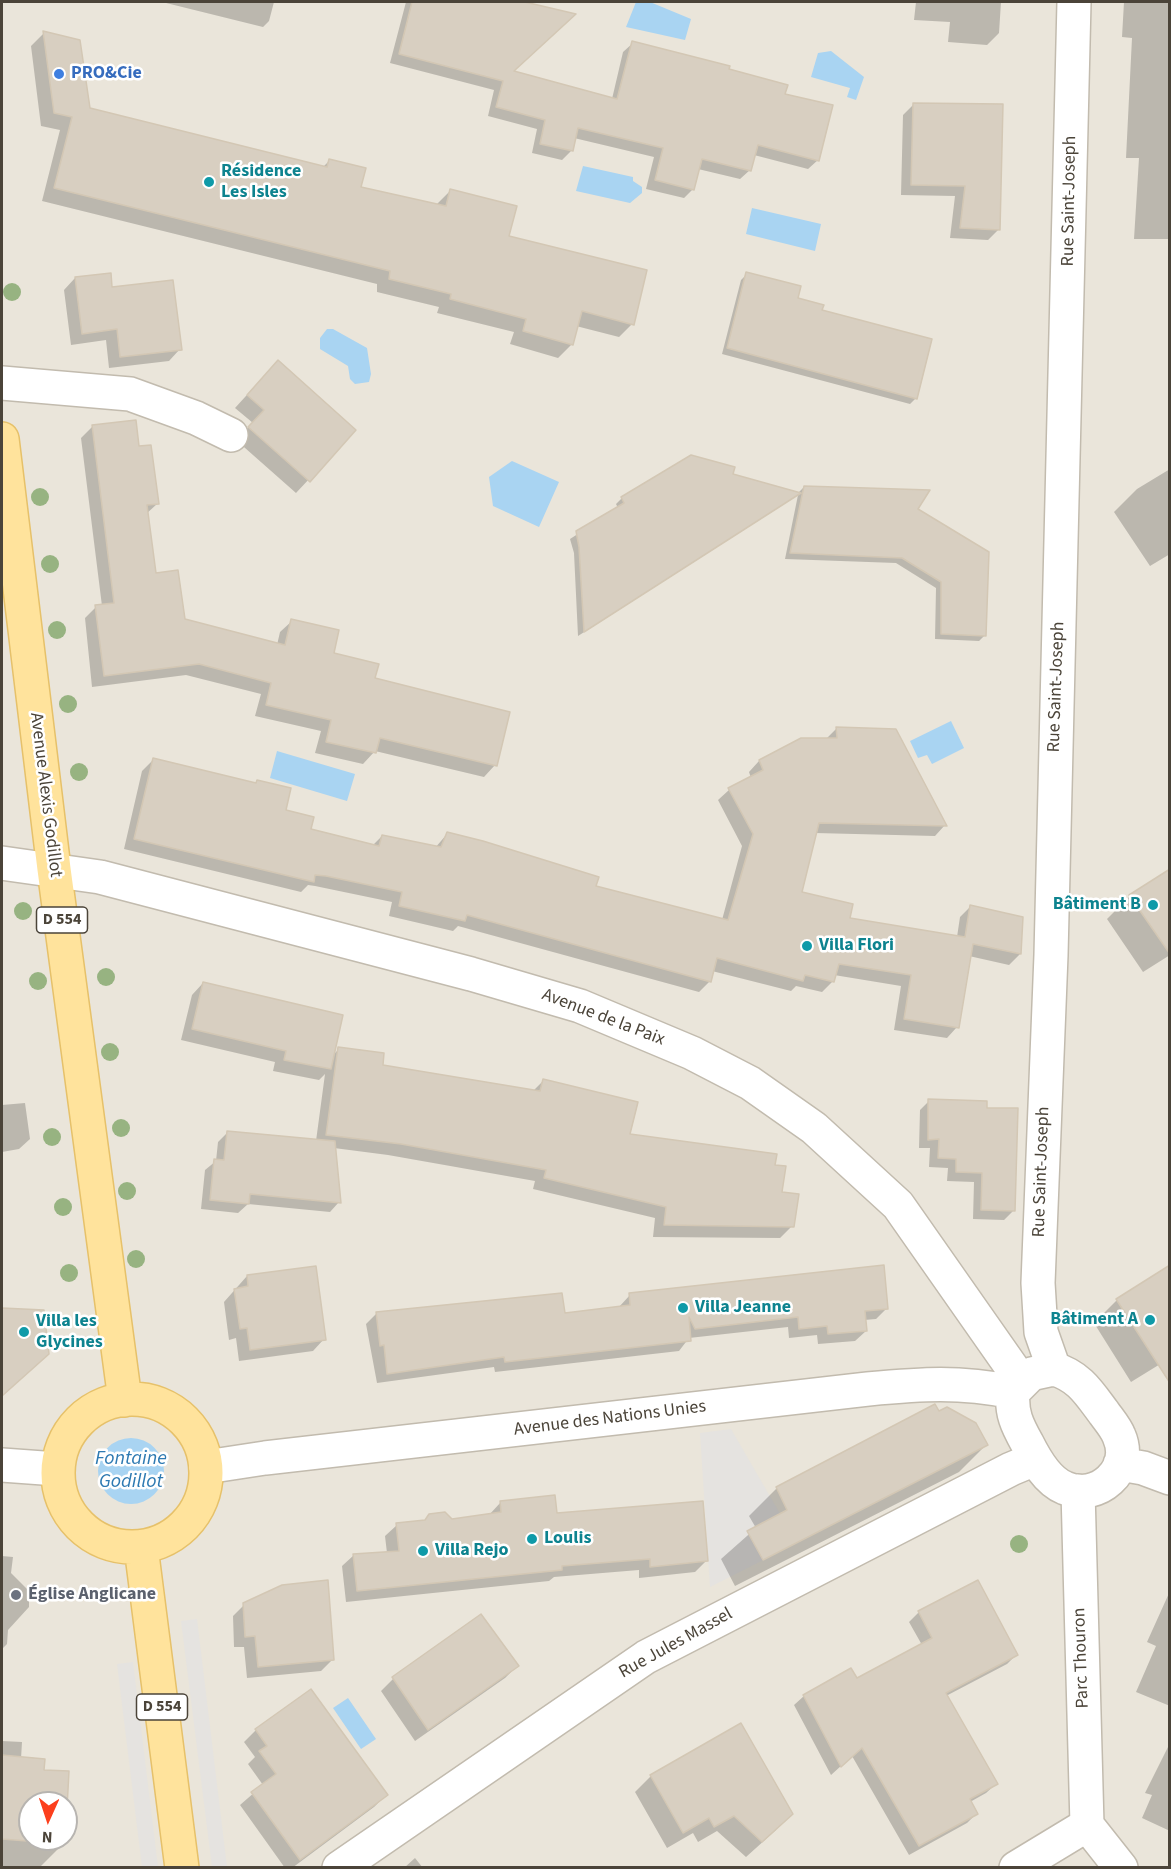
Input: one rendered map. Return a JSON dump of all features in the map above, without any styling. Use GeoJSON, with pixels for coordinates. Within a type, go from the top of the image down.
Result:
{"type":"FeatureCollection","features":[{"type":"Feature","properties":{"kind":"main road","name":"Avenue Alexis Godillot"},"geometry":{"type":"LineString","coordinates":[[2,439],[54,869],[125,1400]]}},
{"type":"Feature","properties":{"kind":"main road"},"geometry":{"type":"LineString","coordinates":[[125,1400],[148,1401],[170,1409],[188,1425],[200,1445],[206,1467],[204,1490],[196,1510],[182,1528],[163,1541],[141,1547],[115,1545],[107,1542],[91,1535],[72,1518],[60,1495],[57,1468],[62,1448],[71,1429],[86,1415],[104,1404],[125,1400]]}},
{"type":"Feature","properties":{"kind":"main road","name":"D 554"},"geometry":{"type":"LineString","coordinates":[[141,1547],[182,1868]]}},
{"type":"Feature","properties":{"kind":"street","name":"Rue Saint-Joseph"},"geometry":{"type":"LineString","coordinates":[[1054,1369],[1041,1332],[1038,1283],[1051,955],[1074,2]]}},
{"type":"Feature","properties":{"kind":"street"},"geometry":{"type":"LineString","coordinates":[[2,383],[130,394],[196,418],[231,435]]}},
{"type":"Feature","properties":{"kind":"street","name":"Avenue de la Paix"},"geometry":{"type":"LineString","coordinates":[[2,863],[100,877],[471,974],[580,1006],[692,1053],[750,1083],[814,1128],[898,1205],[1018,1387]]}},
{"type":"Feature","properties":{"kind":"street"},"geometry":{"type":"LineString","coordinates":[[1054,1369],[1079,1380],[1120,1437],[1120,1464],[1107,1484],[1094,1490],[1078,1491],[1065,1488],[1054,1481],[1035,1459],[1014,1419],[1018,1387],[1031,1374],[1054,1369]]}},
{"type":"Feature","properties":{"kind":"street","name":"Avenue des Nations Unies"},"geometry":{"type":"LineString","coordinates":[[206,1467],[265,1458],[880,1388],[939,1383],[1018,1387]]}},
{"type":"Feature","properties":{"kind":"street","name":"Rue Jules Massel"},"geometry":{"type":"LineString","coordinates":[[339,1868],[646,1657],[1035,1459]]}},
{"type":"Feature","properties":{"kind":"street"},"geometry":{"type":"LineString","coordinates":[[2,1464],[57,1468]]}},
{"type":"Feature","properties":{"kind":"street"},"geometry":{"type":"LineString","coordinates":[[1120,1464],[1143,1468],[1170,1478]]}},
{"type":"Feature","properties":{"kind":"street","name":"Parc Thouron"},"geometry":{"type":"LineString","coordinates":[[1078,1491],[1087,1825]]}},
{"type":"Feature","properties":{"kind":"street"},"geometry":{"type":"LineString","coordinates":[[1016,1868],[1087,1825],[1121,1868]]}},
{"type":"Feature","properties":{"kind":"shaded area"},"geometry":{"type":"Polygon","coordinates":[[[2,2],[1169,2],[1169,1867],[2,1868],[2,2]]]}},
{"type":"Feature","properties":{"kind":"shaded area"},"geometry":{"type":"Polygon","coordinates":[[[731,1429],[797,1543],[710,1587],[700,1433],[731,1429]]]}},
{"type":"Feature","properties":{"kind":"shaded area"},"geometry":{"type":"Polygon","coordinates":[[[197,1619],[227,1867],[212,1867],[181,1621],[197,1619]]]}},
{"type":"Feature","properties":{"kind":"shaded area"},"geometry":{"type":"Polygon","coordinates":[[[133,1662],[158,1867],[142,1867],[117,1664],[133,1662]]]}},
{"type":"Feature","properties":{"kind":"water"},"geometry":{"type":"Polygon","coordinates":[[[636,2],[650,2],[691,19],[685,40],[626,27],[636,2]]]}},
{"type":"Feature","properties":{"kind":"water"},"geometry":{"type":"Polygon","coordinates":[[[831,51],[864,77],[856,100],[847,97],[850,88],[811,77],[818,53],[831,51]]]}},
{"type":"Feature","properties":{"kind":"water"},"geometry":{"type":"Polygon","coordinates":[[[583,166],[633,177],[633,181],[642,187],[642,193],[630,203],[576,191],[583,166]]]}},
{"type":"Feature","properties":{"kind":"water"},"geometry":{"type":"Polygon","coordinates":[[[752,208],[821,224],[815,251],[746,234],[752,208]]]}},
{"type":"Feature","properties":{"kind":"water"},"geometry":{"type":"Polygon","coordinates":[[[327,329],[333,329],[367,348],[371,374],[369,382],[355,384],[350,379],[348,366],[320,349],[320,338],[327,329]]]}},
{"type":"Feature","properties":{"kind":"water"},"geometry":{"type":"Polygon","coordinates":[[[512,461],[559,482],[539,527],[493,506],[489,477],[512,461]]]}},
{"type":"Feature","properties":{"kind":"water"},"geometry":{"type":"Polygon","coordinates":[[[951,721],[964,748],[932,764],[927,755],[918,758],[910,741],[951,721]]]}},
{"type":"Feature","properties":{"kind":"water"},"geometry":{"type":"Polygon","coordinates":[[[277,751],[355,774],[347,801],[270,778],[277,751]]]}},
{"type":"Feature","properties":{"kind":"water","name":"Fontaine Godillot"},"geometry":{"type":"Polygon","coordinates":[[[131,1438],[144,1441],[154,1448],[161,1458],[164,1471],[161,1484],[154,1494],[144,1501],[131,1504],[118,1501],[108,1494],[101,1484],[98,1471],[101,1458],[108,1448],[118,1441],[131,1438]]]}},
{"type":"Feature","properties":{"kind":"water"},"geometry":{"type":"Polygon","coordinates":[[[348,1698],[376,1739],[361,1749],[333,1708],[348,1698]]]}},
{"type":"Feature","properties":{"kind":"building"},"geometry":{"type":"Polygon","coordinates":[[[412,2],[525,2],[576,14],[514,71],[617,99],[632,41],[730,66],[729,69],[788,85],[785,94],[833,105],[819,161],[758,145],[751,171],[702,159],[694,190],[655,180],[663,148],[578,128],[573,151],[540,144],[545,120],[496,107],[503,81],[399,54],[412,2]]]}},
{"type":"Feature","properties":{"kind":"building"},"geometry":{"type":"Polygon","coordinates":[[[43,31],[80,40],[90,108],[327,167],[329,159],[366,168],[361,187],[446,206],[450,189],[517,206],[509,236],[647,270],[634,325],[582,311],[573,345],[523,331],[526,319],[450,299],[451,294],[389,279],[390,271],[54,188],[72,117],[54,113],[43,31]]]}},
{"type":"Feature","properties":{"kind":"building"},"geometry":{"type":"Polygon","coordinates":[[[913,103],[1003,104],[1000,230],[960,228],[965,186],[911,185],[913,103]]]}},
{"type":"Feature","properties":{"kind":"building"},"geometry":{"type":"Polygon","coordinates":[[[746,272],[801,286],[798,298],[824,305],[822,310],[932,339],[917,399],[727,348],[746,272]]]}},
{"type":"Feature","properties":{"kind":"building"},"geometry":{"type":"Polygon","coordinates":[[[111,273],[112,287],[173,280],[182,350],[120,357],[117,329],[82,334],[75,277],[111,273]]]}},
{"type":"Feature","properties":{"kind":"building"},"geometry":{"type":"Polygon","coordinates":[[[278,360],[356,430],[310,482],[248,427],[264,410],[247,395],[278,360]]]}},
{"type":"Feature","properties":{"kind":"building"},"geometry":{"type":"Polygon","coordinates":[[[136,420],[139,446],[151,445],[159,504],[147,505],[156,573],[178,570],[185,619],[285,645],[291,619],[339,630],[334,653],[379,664],[375,678],[510,712],[497,766],[380,738],[376,753],[326,742],[331,720],[266,705],[271,683],[199,664],[104,676],[95,605],[114,603],[92,425],[136,420]]]}},
{"type":"Feature","properties":{"kind":"building"},"geometry":{"type":"Polygon","coordinates":[[[691,455],[735,467],[733,474],[801,493],[584,632],[576,531],[624,503],[621,497],[691,455]]]}},
{"type":"Feature","properties":{"kind":"building"},"geometry":{"type":"Polygon","coordinates":[[[804,486],[930,490],[918,509],[989,552],[986,636],[941,634],[941,582],[902,558],[790,553],[804,486]]]}},
{"type":"Feature","properties":{"kind":"building"},"geometry":{"type":"Polygon","coordinates":[[[836,727],[896,729],[947,826],[819,823],[802,892],[853,904],[850,918],[965,937],[970,905],[1023,917],[1021,954],[973,944],[959,1028],[904,1019],[911,975],[839,964],[834,982],[805,975],[803,981],[717,958],[711,982],[467,915],[465,921],[399,906],[402,892],[326,876],[315,875],[314,882],[134,839],[153,758],[256,783],[257,780],[291,788],[286,810],[314,817],[311,829],[379,846],[382,835],[441,847],[447,832],[599,877],[596,886],[728,920],[753,834],[728,788],[763,770],[759,760],[801,738],[837,738],[836,727]]]}},
{"type":"Feature","properties":{"kind":"building","name":"Bâtiment B"},"geometry":{"type":"Polygon","coordinates":[[[1170,869],[1170,954],[1129,895],[1170,869]]]}},
{"type":"Feature","properties":{"kind":"building"},"geometry":{"type":"Polygon","coordinates":[[[203,982],[343,1015],[331,1069],[284,1060],[286,1051],[192,1029],[203,982]]]}},
{"type":"Feature","properties":{"kind":"building"},"geometry":{"type":"Polygon","coordinates":[[[338,1047],[384,1053],[383,1065],[540,1091],[543,1079],[638,1102],[630,1134],[777,1154],[775,1165],[786,1166],[782,1192],[799,1194],[794,1227],[664,1225],[666,1207],[544,1178],[546,1170],[401,1144],[326,1135],[338,1047]]]}},
{"type":"Feature","properties":{"kind":"building"},"geometry":{"type":"Polygon","coordinates":[[[928,1099],[987,1101],[987,1108],[1018,1108],[1015,1211],[981,1210],[982,1173],[956,1172],[956,1159],[938,1158],[939,1139],[928,1140],[928,1099]]]}},
{"type":"Feature","properties":{"kind":"building"},"geometry":{"type":"Polygon","coordinates":[[[227,1131],[335,1141],[341,1203],[250,1194],[249,1204],[210,1200],[214,1159],[224,1160],[227,1131]]]}},
{"type":"Feature","properties":{"kind":"building"},"geometry":{"type":"Polygon","coordinates":[[[884,1265],[888,1309],[865,1311],[867,1331],[828,1334],[827,1326],[799,1329],[798,1317],[695,1329],[689,1317],[691,1341],[505,1362],[504,1357],[387,1374],[384,1345],[380,1346],[376,1312],[562,1293],[565,1313],[630,1305],[629,1293],[884,1265]]]}},
{"type":"Feature","properties":{"kind":"building","name":"Bâtiment A"},"geometry":{"type":"Polygon","coordinates":[[[1170,1265],[1170,1383],[1116,1299],[1170,1265]]]}},
{"type":"Feature","properties":{"kind":"building"},"geometry":{"type":"Polygon","coordinates":[[[316,1266],[326,1340],[250,1350],[247,1328],[240,1329],[234,1289],[248,1286],[247,1275],[316,1266]]]}},
{"type":"Feature","properties":{"kind":"building","name":"Villa les Glycines"},"geometry":{"type":"Polygon","coordinates":[[[2,1308],[44,1310],[49,1354],[2,1396],[2,1308]]]}},
{"type":"Feature","properties":{"kind":"building"},"geometry":{"type":"Polygon","coordinates":[[[935,1404],[939,1411],[947,1407],[976,1423],[988,1445],[763,1560],[747,1531],[787,1510],[776,1487],[935,1404]]]}},
{"type":"Feature","properties":{"kind":"building"},"geometry":{"type":"Polygon","coordinates":[[[555,1495],[557,1513],[703,1501],[708,1561],[650,1567],[650,1559],[562,1566],[562,1570],[357,1591],[353,1554],[399,1551],[396,1523],[425,1520],[429,1514],[445,1512],[452,1519],[501,1512],[500,1501],[555,1495]]]}},
{"type":"Feature","properties":{"kind":"building"},"geometry":{"type":"Polygon","coordinates":[[[328,1580],[334,1660],[258,1667],[255,1636],[245,1637],[243,1603],[282,1585],[328,1580]]]}},
{"type":"Feature","properties":{"kind":"building"},"geometry":{"type":"Polygon","coordinates":[[[978,1580],[1018,1655],[946,1693],[998,1784],[970,1799],[978,1814],[919,1846],[862,1748],[841,1767],[803,1695],[851,1668],[857,1678],[932,1638],[918,1611],[978,1580]]]}},
{"type":"Feature","properties":{"kind":"building"},"geometry":{"type":"Polygon","coordinates":[[[481,1614],[519,1666],[428,1730],[392,1677],[481,1614]]]}},
{"type":"Feature","properties":{"kind":"building"},"geometry":{"type":"Polygon","coordinates":[[[311,1689],[388,1795],[300,1860],[251,1792],[276,1774],[259,1751],[267,1746],[255,1729],[311,1689]]]}},
{"type":"Feature","properties":{"kind":"building"},"geometry":{"type":"Polygon","coordinates":[[[741,1723],[793,1814],[762,1842],[734,1816],[714,1827],[709,1818],[683,1833],[650,1775],[741,1723]]]}},
{"type":"Feature","properties":{"kind":"building"},"geometry":{"type":"Polygon","coordinates":[[[2,1755],[45,1759],[44,1770],[69,1771],[68,1791],[18,1791],[18,1840],[2,1839],[2,1755]]]}},
{"type":"Feature","properties":{"kind":"place","name":"PRO&Cie"},"geometry":{"type":"Point","coordinates":[59,74]}},
{"type":"Feature","properties":{"kind":"place","name":"Résidence Les Isles"},"geometry":{"type":"Point","coordinates":[209,182]}},
{"type":"Feature","properties":{"kind":"place","name":"Bâtiment B"},"geometry":{"type":"Point","coordinates":[1153,905]}},
{"type":"Feature","properties":{"kind":"place","name":"Villa Flori"},"geometry":{"type":"Point","coordinates":[807,946]}},
{"type":"Feature","properties":{"kind":"place","name":"Villa Jeanne"},"geometry":{"type":"Point","coordinates":[683,1308]}},
{"type":"Feature","properties":{"kind":"place","name":"Bâtiment A"},"geometry":{"type":"Point","coordinates":[1150,1320]}},
{"type":"Feature","properties":{"kind":"place","name":"Villa les Glycines"},"geometry":{"type":"Point","coordinates":[24,1332]}},
{"type":"Feature","properties":{"kind":"place","name":"Loulis"},"geometry":{"type":"Point","coordinates":[532,1539]}},
{"type":"Feature","properties":{"kind":"place","name":"Villa Rejo"},"geometry":{"type":"Point","coordinates":[423,1551]}},
{"type":"Feature","properties":{"kind":"place","name":"Église Anglicane"},"geometry":{"type":"Point","coordinates":[16,1595]}}]}
